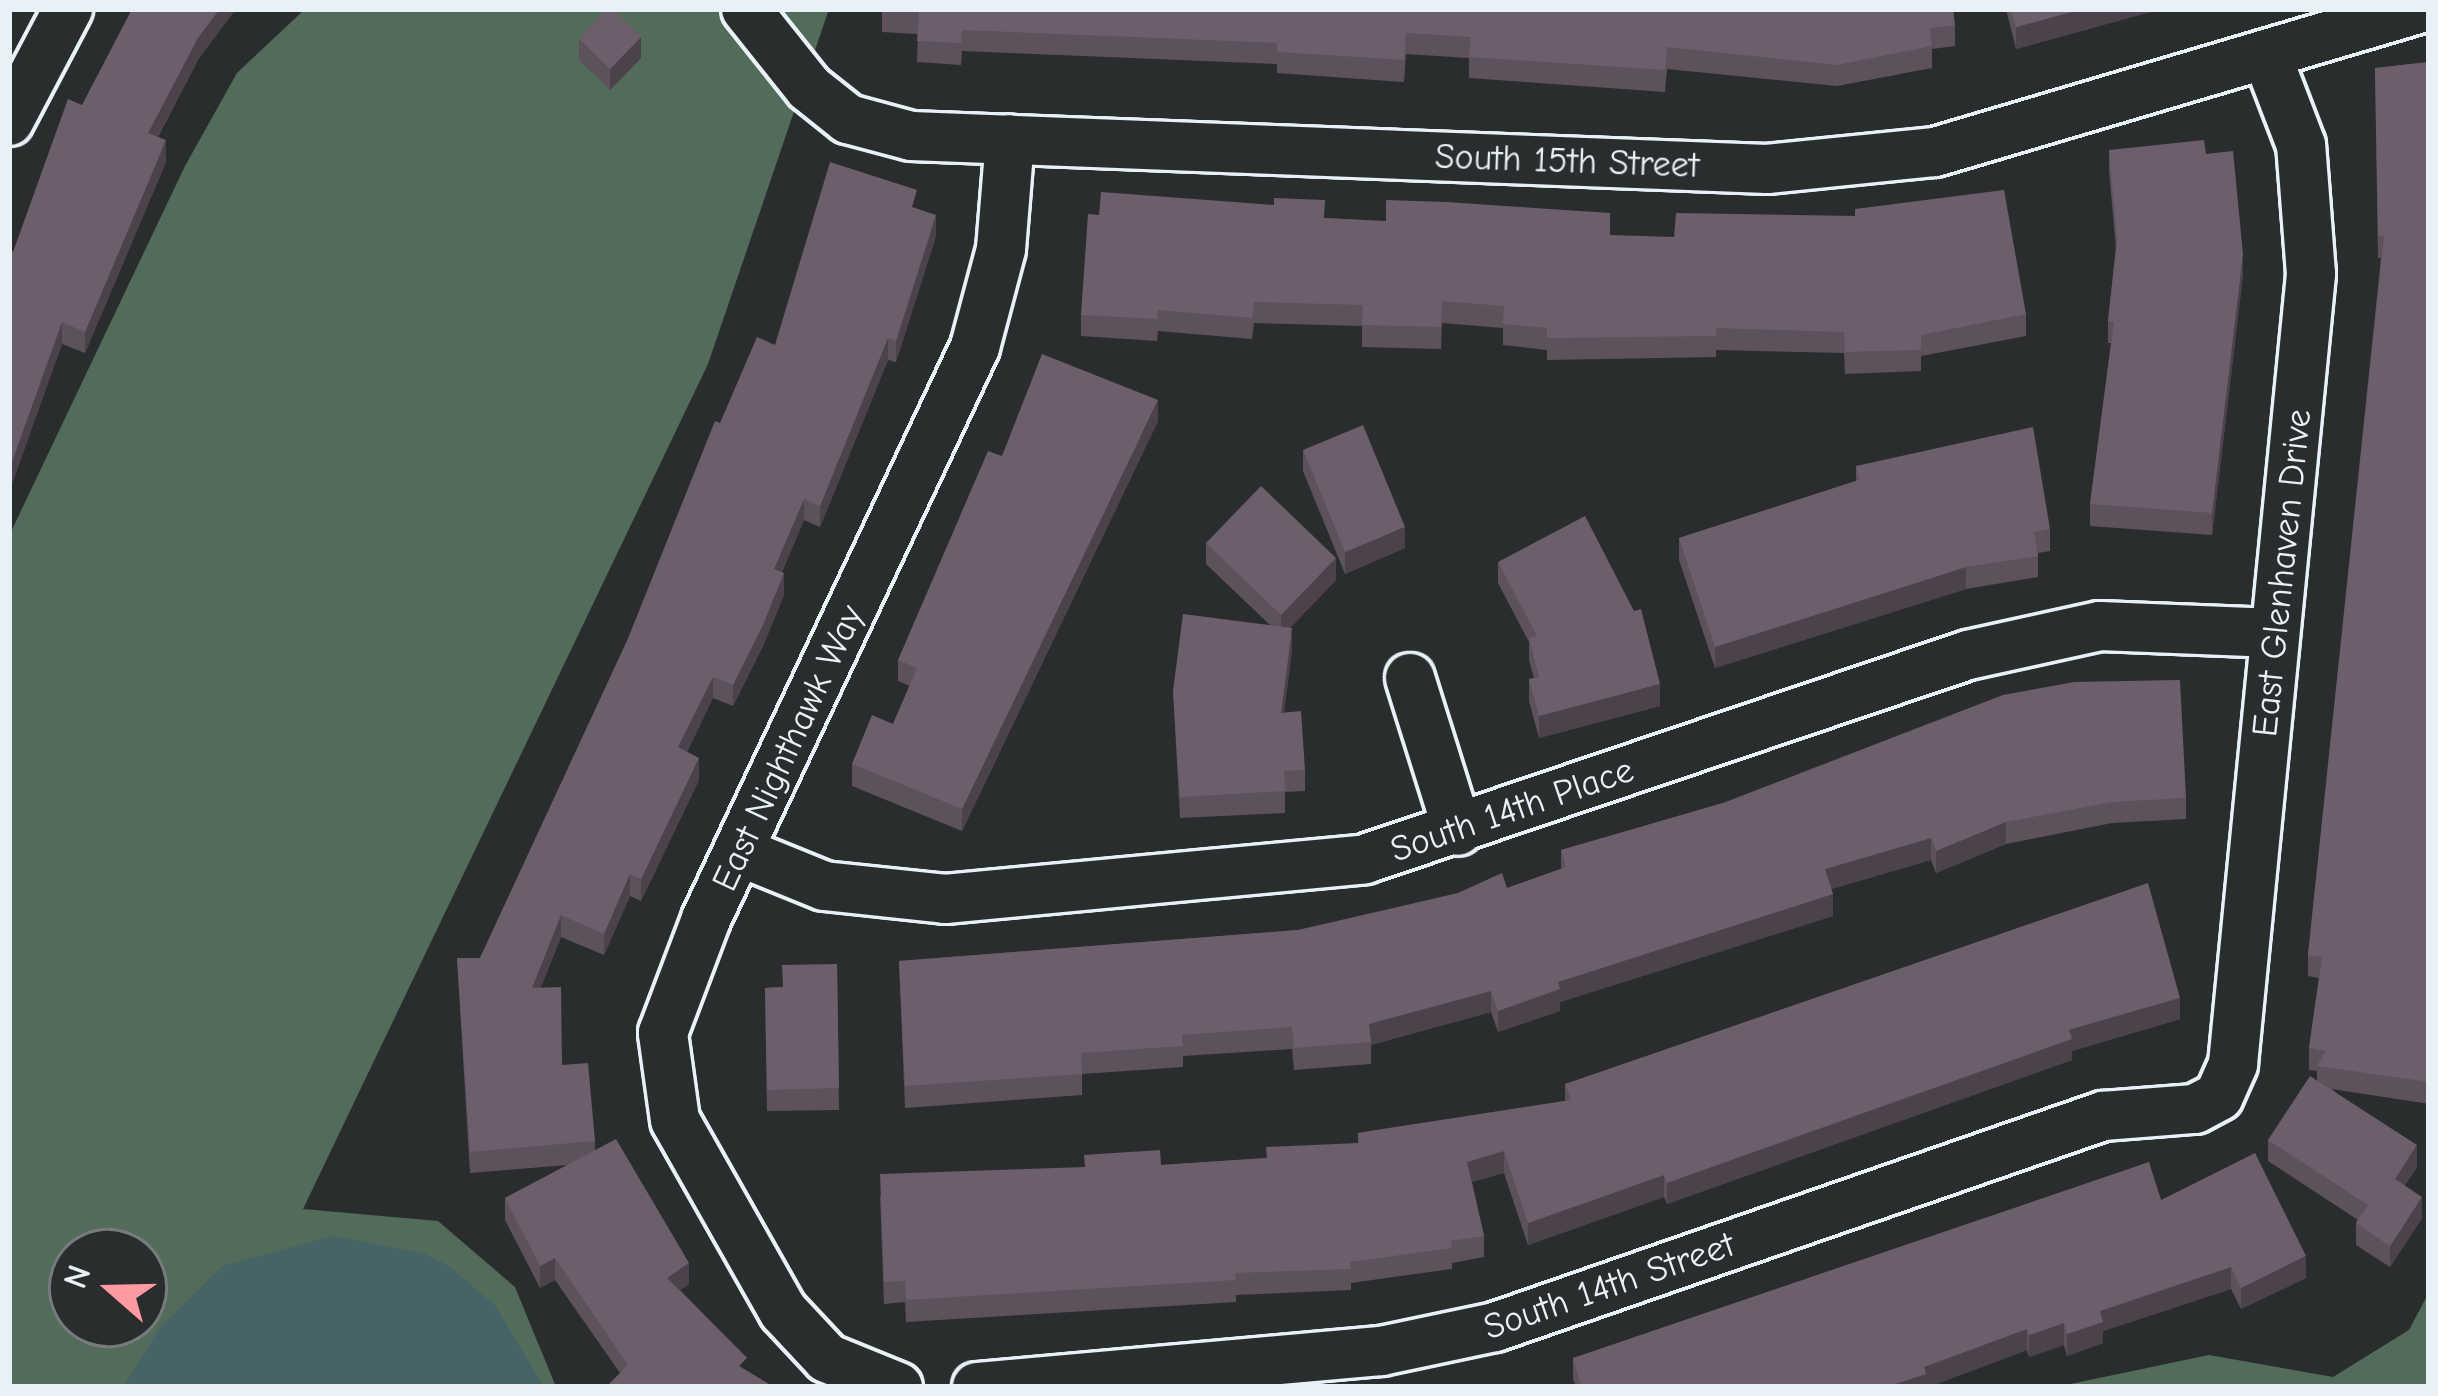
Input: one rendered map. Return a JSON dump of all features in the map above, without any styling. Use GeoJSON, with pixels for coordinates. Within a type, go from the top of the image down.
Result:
{"type":"FeatureCollection","features":[{"type":"Feature","properties":{"kind":"street"},"geometry":{"type":"LineString","coordinates":[[9,121],[68,9]]}},
{"type":"Feature","properties":{"kind":"street","name":"South 15th Street"},"geometry":{"type":"LineString","coordinates":[[746,9],[808,88],[848,119],[911,136],[1767,169],[1935,152],[2418,9]]}},
{"type":"Feature","properties":{"kind":"street","name":"East Glenhaven Drive"},"geometry":{"type":"LineString","coordinates":[[2219,1096],[2234,1064],[2312,274],[2311,200],[2288,95],[2266,54]]}},
{"type":"Feature","properties":{"kind":"street","name":"East Nighthawk Way"},"geometry":{"type":"LineString","coordinates":[[898,1387],[855,1375],[805,1338],[742,1243],[675,1120],[664,1084],[664,1033],[681,978],[975,347],[1001,249],[1010,139]]}},
{"type":"Feature","properties":{"kind":"street","name":"South 14th Place"},"geometry":{"type":"LineString","coordinates":[[739,851],[824,886],[945,899],[1365,859],[1896,679],[2042,637],[2164,624],[2275,633]]}},
{"type":"Feature","properties":{"kind":"street"},"geometry":{"type":"LineString","coordinates":[[1410,678],[1458,831]]}},
{"type":"Feature","properties":{"kind":"street","name":"South 14th Street"},"geometry":{"type":"LineString","coordinates":[[977,1387],[1382,1351],[1495,1327],[2084,1122],[2153,1108],[2195,1109],[2219,1096]]}},
{"type":"Feature","properties":{"kind":"green space"},"geometry":{"type":"Polygon","coordinates":[[[305,9],[829,9],[708,364],[303,1209],[438,1221],[515,1287],[556,1387],[9,1387],[9,536],[185,166],[237,73],[305,9]]]}},
{"type":"Feature","properties":{"kind":"green space"},"geometry":{"type":"Polygon","coordinates":[[[2429,1292],[2429,1387],[2056,1387],[2209,1355],[2333,1377],[2409,1330],[2429,1292]]]}},
{"type":"Feature","properties":{"kind":"water"},"geometry":{"type":"Polygon","coordinates":[[[333,1236],[426,1254],[450,1267],[495,1305],[544,1387],[123,1387],[147,1348],[168,1348],[168,1319],[223,1266],[333,1236]]]}},
{"type":"Feature","properties":{"kind":"building"},"geometry":{"type":"Polygon","coordinates":[[[132,9],[220,9],[198,38],[148,133],[166,140],[85,332],[62,322],[9,470],[9,250],[13,252],[68,99],[82,105],[132,9]]]}},
{"type":"Feature","properties":{"kind":"building"},"geometry":{"type":"Polygon","coordinates":[[[607,9],[641,37],[610,69],[579,39],[607,9]]]}},
{"type":"Feature","properties":{"kind":"building"},"geometry":{"type":"Polygon","coordinates":[[[882,9],[1953,9],[1955,25],[1930,28],[1932,46],[1837,65],[1667,47],[1665,70],[1469,57],[1471,37],[1406,33],[1404,60],[1277,52],[1277,43],[962,30],[961,43],[917,41],[919,12],[882,9]]]}},
{"type":"Feature","properties":{"kind":"building"},"geometry":{"type":"Polygon","coordinates":[[[2011,9],[2083,9],[2016,27],[2011,9]]]}},
{"type":"Feature","properties":{"kind":"building"},"geometry":{"type":"Polygon","coordinates":[[[2429,62],[2429,1082],[2317,1066],[2326,1051],[2309,1048],[2322,957],[2308,955],[2384,236],[2378,236],[2375,68],[2429,62]]]}},
{"type":"Feature","properties":{"kind":"building"},"geometry":{"type":"Polygon","coordinates":[[[2204,140],[2206,154],[2233,151],[2243,254],[2212,513],[2090,504],[2114,322],[2108,321],[2117,239],[2109,150],[2204,140]]]}},
{"type":"Feature","properties":{"kind":"building"},"geometry":{"type":"Polygon","coordinates":[[[830,162],[917,190],[912,207],[936,215],[896,341],[888,338],[820,506],[804,499],[774,569],[784,573],[733,685],[713,677],[678,747],[699,758],[641,879],[630,874],[604,934],[561,915],[532,988],[561,987],[562,1065],[588,1063],[595,1141],[470,1152],[457,958],[480,958],[627,641],[715,421],[720,423],[757,337],[775,345],[830,162]]]}},
{"type":"Feature","properties":{"kind":"building"},"geometry":{"type":"Polygon","coordinates":[[[2004,190],[2026,314],[1921,335],[1921,350],[1845,352],[1844,332],[1716,328],[1716,336],[1547,338],[1547,328],[1503,324],[1504,306],[1442,301],[1441,327],[1362,325],[1363,305],[1254,302],[1252,318],[1158,310],[1157,319],[1081,315],[1088,214],[1099,215],[1101,192],[1274,205],[1274,198],[1325,200],[1324,218],[1386,221],[1386,200],[1610,213],[1610,235],[1674,237],[1676,213],[1855,216],[1855,209],[2004,190]]]}},
{"type":"Feature","properties":{"kind":"building"},"geometry":{"type":"Polygon","coordinates":[[[1042,354],[1158,400],[962,809],[852,764],[872,715],[893,724],[917,668],[898,660],[988,451],[1002,456],[1042,354]]]}},
{"type":"Feature","properties":{"kind":"building"},"geometry":{"type":"Polygon","coordinates":[[[1363,425],[1405,527],[1345,552],[1303,450],[1363,425]]]}},
{"type":"Feature","properties":{"kind":"building"},"geometry":{"type":"Polygon","coordinates":[[[2033,427],[2050,529],[2034,532],[2038,556],[1966,567],[1715,647],[1679,538],[1859,480],[1856,466],[2033,427]]]}},
{"type":"Feature","properties":{"kind":"building"},"geometry":{"type":"Polygon","coordinates":[[[1261,486],[1336,558],[1281,615],[1206,543],[1261,486]]]}},
{"type":"Feature","properties":{"kind":"building"},"geometry":{"type":"Polygon","coordinates":[[[1585,516],[1634,611],[1641,609],[1660,684],[1539,716],[1529,679],[1539,677],[1529,638],[1537,636],[1498,562],[1585,516]]]}},
{"type":"Feature","properties":{"kind":"building"},"geometry":{"type":"Polygon","coordinates":[[[1183,614],[1292,628],[1281,713],[1301,711],[1305,770],[1284,771],[1285,791],[1180,797],[1173,691],[1183,614]]]}},
{"type":"Feature","properties":{"kind":"building"},"geometry":{"type":"Polygon","coordinates":[[[2180,680],[2186,798],[2112,802],[2006,822],[1936,851],[1931,838],[1825,869],[1833,894],[1558,982],[1560,989],[1498,1011],[1491,991],[1369,1024],[1371,1042],[1294,1048],[1292,1027],[1182,1035],[1183,1046],[1081,1053],[1082,1074],[905,1086],[899,961],[1298,930],[1458,893],[1502,873],[1507,888],[1566,867],[1561,850],[1723,803],[2003,695],[2074,682],[2180,680]]]}},
{"type":"Feature","properties":{"kind":"building"},"geometry":{"type":"Polygon","coordinates":[[[2148,883],[2180,998],[2069,1030],[2072,1039],[1667,1183],[1664,1175],[1528,1223],[1504,1151],[1467,1162],[1484,1236],[1451,1241],[1452,1248],[1350,1262],[1351,1269],[1235,1273],[1236,1280],[906,1300],[905,1281],[884,1282],[880,1174],[1085,1167],[1084,1155],[1160,1150],[1161,1165],[1267,1158],[1266,1147],[1359,1143],[1358,1133],[1571,1100],[1565,1084],[2148,883]]]}},
{"type":"Feature","properties":{"kind":"building"},"geometry":{"type":"Polygon","coordinates":[[[837,964],[839,1088],[767,1090],[765,988],[783,987],[782,965],[837,964]]]}},
{"type":"Feature","properties":{"kind":"building"},"geometry":{"type":"Polygon","coordinates":[[[2310,1076],[2417,1145],[2395,1179],[2422,1197],[2390,1246],[2356,1223],[2368,1205],[2268,1140],[2310,1076]]]}},
{"type":"Feature","properties":{"kind":"building"},"geometry":{"type":"Polygon","coordinates":[[[616,1139],[689,1263],[667,1278],[747,1358],[739,1366],[774,1387],[606,1387],[628,1365],[555,1258],[540,1266],[505,1198],[616,1139]]]}},
{"type":"Feature","properties":{"kind":"building"},"geometry":{"type":"Polygon","coordinates":[[[2255,1153],[2306,1256],[2241,1288],[2231,1267],[2100,1311],[2103,1322],[2067,1334],[2064,1323],[2029,1335],[2027,1329],[1924,1367],[1926,1374],[1886,1387],[1581,1387],[1573,1358],[2149,1162],[2161,1200],[2255,1153]]]}}]}
